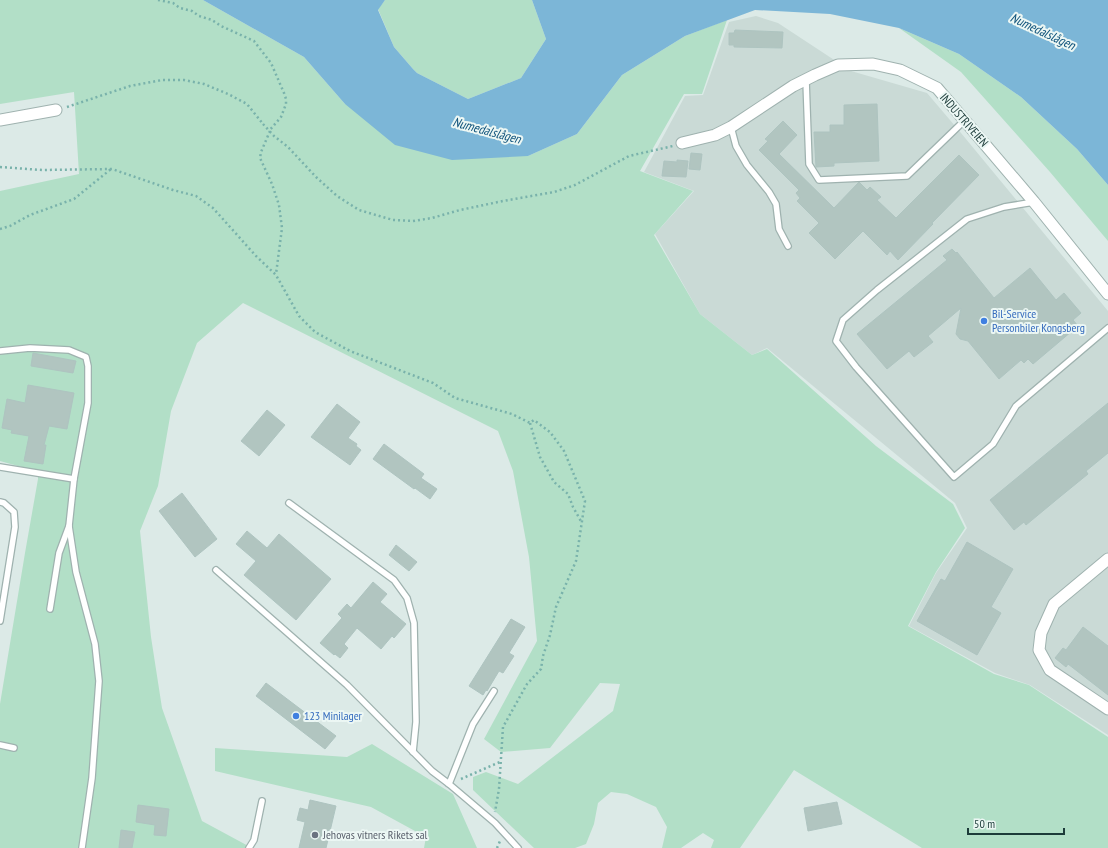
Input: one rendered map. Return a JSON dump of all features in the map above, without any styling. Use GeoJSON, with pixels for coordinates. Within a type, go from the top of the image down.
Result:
{"type":"FeatureCollection","features":[{"type":"Feature","properties":{"kind":"street","name":"INDUSTRIVEIEN"},"geometry":{"type":"LineString","coordinates":[[682,143],[715,135],[731,127],[793,86],[838,65],[873,64],[900,70],[936,88],[1034,202],[1108,294]]}},
{"type":"Feature","properties":{"kind":"street"},"geometry":{"type":"LineString","coordinates":[[0,120],[56,110]]}},
{"type":"Feature","properties":{"kind":"street"},"geometry":{"type":"LineString","coordinates":[[1108,559],[1054,604],[1041,633],[1039,650],[1050,670],[1108,709]]}},
{"type":"Feature","properties":{"kind":"lane"},"geometry":{"type":"LineString","coordinates":[[806,79],[809,164],[819,180],[907,176],[965,120]]}},
{"type":"Feature","properties":{"kind":"lane"},"geometry":{"type":"LineString","coordinates":[[731,127],[736,146],[747,165],[770,192],[776,204],[780,229],[788,246]]}},
{"type":"Feature","properties":{"kind":"lane"},"geometry":{"type":"LineString","coordinates":[[1034,202],[1004,207],[967,219],[883,285],[843,320],[836,341],[856,367],[954,477],[993,444],[1016,406],[1108,328]]}},
{"type":"Feature","properties":{"kind":"lane"},"geometry":{"type":"LineString","coordinates":[[0,351],[30,348],[69,350],[86,357],[88,366],[88,403],[74,479],[69,526],[59,553],[50,609]]}},
{"type":"Feature","properties":{"kind":"lane"},"geometry":{"type":"LineString","coordinates":[[0,467],[74,479]]}},
{"type":"Feature","properties":{"kind":"lane"},"geometry":{"type":"LineString","coordinates":[[0,502],[4,503],[14,512],[15,527],[0,621]]}},
{"type":"Feature","properties":{"kind":"lane"},"geometry":{"type":"LineString","coordinates":[[289,503],[394,580],[407,598],[414,623],[416,722],[413,752]]}},
{"type":"Feature","properties":{"kind":"lane"},"geometry":{"type":"LineString","coordinates":[[69,526],[76,572],[95,644],[98,680],[92,778],[82,848]]}},
{"type":"Feature","properties":{"kind":"lane"},"geometry":{"type":"LineString","coordinates":[[216,570],[346,685],[432,772],[450,784],[495,823],[518,848]]}},
{"type":"Feature","properties":{"kind":"lane"},"geometry":{"type":"LineString","coordinates":[[450,784],[474,724],[494,691]]}},
{"type":"Feature","properties":{"kind":"lane"},"geometry":{"type":"LineString","coordinates":[[0,745],[14,748]]}},
{"type":"Feature","properties":{"kind":"lane"},"geometry":{"type":"LineString","coordinates":[[249,848],[254,840],[262,801]]}},
{"type":"Feature","properties":{"kind":"path"},"geometry":{"type":"LineString","coordinates":[[158,0],[173,3],[180,8],[192,10],[199,16],[212,20],[221,26],[254,41],[271,63],[284,93],[286,104],[281,117],[270,131],[260,152],[260,158],[272,184],[279,205],[282,228],[276,275]]}},
{"type":"Feature","properties":{"kind":"path"},"geometry":{"type":"LineString","coordinates":[[56,110],[130,86],[162,80],[184,80],[204,84],[247,104],[274,136],[288,147],[337,196],[360,210],[393,220],[413,221],[432,218],[503,200],[554,192],[575,185],[629,156],[682,143]]}},
{"type":"Feature","properties":{"kind":"path"},"geometry":{"type":"LineString","coordinates":[[0,167],[42,170],[112,169],[173,190],[196,196],[213,208],[256,256],[276,275],[299,316],[315,332],[350,351],[433,383],[456,398],[512,414],[530,423],[540,457],[554,482],[568,494],[572,507],[582,524]]}},
{"type":"Feature","properties":{"kind":"path"},"geometry":{"type":"LineString","coordinates":[[0,229],[10,226],[30,215],[74,199],[112,169]]}},
{"type":"Feature","properties":{"kind":"path"},"geometry":{"type":"LineString","coordinates":[[495,823],[503,727],[527,684],[541,669],[556,607],[576,561],[585,501],[564,451],[550,432],[534,420],[530,423]]}},
{"type":"Feature","properties":{"kind":"path"},"geometry":{"type":"LineString","coordinates":[[450,784],[501,762]]}},
{"type":"Feature","properties":{"kind":"shaded area"},"geometry":{"type":"Polygon","coordinates":[[[756,16],[778,23],[851,71],[927,93],[1108,311],[1108,735],[1030,685],[995,673],[909,626],[936,573],[967,528],[955,503],[767,348],[752,355],[700,314],[655,234],[694,191],[644,172],[685,96],[703,95],[729,22],[756,16]]]}},
{"type":"Feature","properties":{"kind":"green space"},"geometry":{"type":"Polygon","coordinates":[[[0,0],[203,0],[304,57],[345,104],[528,156],[577,134],[622,75],[685,36],[727,20],[702,94],[684,94],[640,171],[693,191],[654,235],[700,314],[752,355],[767,349],[876,446],[953,504],[965,528],[936,572],[908,626],[994,674],[1029,685],[1108,737],[1108,848],[922,848],[794,770],[740,848],[711,848],[714,840],[703,833],[681,848],[662,848],[667,827],[656,807],[627,794],[611,792],[598,803],[594,824],[586,844],[575,848],[534,848],[473,790],[473,777],[486,772],[518,784],[613,711],[620,684],[600,683],[550,748],[501,752],[484,739],[537,641],[529,557],[513,471],[498,431],[243,303],[197,343],[171,411],[158,486],[140,531],[151,637],[162,708],[202,821],[252,848],[0,848],[0,704],[38,475],[36,471],[0,461],[0,191],[79,174],[74,92],[0,104],[0,0]]]}},
{"type":"Feature","properties":{"kind":"green space"},"geometry":{"type":"Polygon","coordinates":[[[385,0],[532,0],[546,39],[521,78],[468,99],[417,73],[394,47],[378,9],[385,0]]]}},
{"type":"Feature","properties":{"kind":"green space"},"geometry":{"type":"Polygon","coordinates":[[[899,28],[959,54],[1021,97],[1077,149],[1108,185],[1108,241],[1050,172],[961,72],[899,28]]]}},
{"type":"Feature","properties":{"kind":"green space"},"geometry":{"type":"Polygon","coordinates":[[[372,744],[453,794],[477,848],[424,848],[426,837],[371,807],[215,771],[215,748],[347,757],[372,744]]]}},
{"type":"Feature","properties":{"kind":"water","name":"Numedalslågen"},"geometry":{"type":"Polygon","coordinates":[[[203,0],[385,0],[378,10],[394,47],[417,73],[468,99],[521,78],[546,39],[532,0],[1108,0],[1108,185],[1077,149],[1021,97],[959,54],[899,28],[830,14],[755,10],[685,36],[622,75],[577,134],[528,156],[452,160],[395,145],[345,104],[304,57],[203,0]]]}},
{"type":"Feature","properties":{"kind":"building"},"geometry":{"type":"Polygon","coordinates":[[[735,30],[783,32],[782,48],[734,47],[734,45],[729,45],[729,33],[734,33],[735,30]]]}},
{"type":"Feature","properties":{"kind":"building"},"geometry":{"type":"Polygon","coordinates":[[[877,104],[879,161],[834,163],[834,166],[816,167],[814,132],[830,132],[830,125],[844,125],[844,105],[877,104]]]}},
{"type":"Feature","properties":{"kind":"building"},"geometry":{"type":"Polygon","coordinates":[[[783,121],[797,135],[779,154],[834,208],[859,182],[867,190],[870,187],[881,197],[877,200],[896,218],[959,155],[979,175],[898,260],[890,251],[887,255],[863,231],[835,259],[809,233],[819,223],[797,201],[800,198],[796,193],[799,190],[759,150],[768,141],[765,139],[783,121]]]}},
{"type":"Feature","properties":{"kind":"building"},"geometry":{"type":"Polygon","coordinates":[[[691,153],[702,154],[700,170],[689,169],[691,153]]]}},
{"type":"Feature","properties":{"kind":"building"},"geometry":{"type":"Polygon","coordinates":[[[677,160],[688,161],[686,177],[662,176],[664,161],[677,162],[677,160]]]}},
{"type":"Feature","properties":{"kind":"building"},"geometry":{"type":"Polygon","coordinates":[[[952,249],[956,253],[957,252],[994,298],[1030,268],[1056,300],[1064,293],[1081,313],[1073,320],[1078,326],[1033,364],[1028,359],[1024,363],[1021,360],[999,379],[968,341],[960,339],[956,334],[961,308],[928,336],[933,342],[914,357],[909,351],[887,369],[857,334],[947,260],[943,256],[952,249]]]}},
{"type":"Feature","properties":{"kind":"building"},"geometry":{"type":"Polygon","coordinates":[[[33,353],[76,361],[73,373],[31,366],[33,353]]]}},
{"type":"Feature","properties":{"kind":"building"},"geometry":{"type":"Polygon","coordinates":[[[28,385],[74,393],[67,429],[49,426],[44,445],[46,445],[43,464],[24,461],[29,436],[11,433],[12,430],[2,428],[7,399],[25,403],[28,385]]]}},
{"type":"Feature","properties":{"kind":"building"},"geometry":{"type":"Polygon","coordinates":[[[1108,403],[1108,453],[1086,471],[1088,474],[1026,525],[1024,522],[1014,530],[990,500],[1108,403]]]}},
{"type":"Feature","properties":{"kind":"building"},"geometry":{"type":"Polygon","coordinates":[[[337,404],[360,422],[348,438],[357,444],[356,446],[361,450],[350,465],[311,437],[337,404]]]}},
{"type":"Feature","properties":{"kind":"building"},"geometry":{"type":"Polygon","coordinates":[[[267,410],[285,425],[259,456],[241,441],[267,410]]]}},
{"type":"Feature","properties":{"kind":"building"},"geometry":{"type":"Polygon","coordinates":[[[384,444],[424,474],[421,478],[437,489],[430,499],[373,459],[384,444]]]}},
{"type":"Feature","properties":{"kind":"building"},"geometry":{"type":"Polygon","coordinates":[[[182,493],[217,539],[195,557],[159,511],[182,493]]]}},
{"type":"Feature","properties":{"kind":"building"},"geometry":{"type":"Polygon","coordinates":[[[247,531],[267,548],[279,534],[331,579],[296,620],[244,575],[256,561],[236,544],[247,531]]]}},
{"type":"Feature","properties":{"kind":"building"},"geometry":{"type":"Polygon","coordinates":[[[967,542],[1013,569],[991,607],[1001,613],[977,655],[917,621],[941,579],[945,581],[967,542]]]}},
{"type":"Feature","properties":{"kind":"building"},"geometry":{"type":"Polygon","coordinates":[[[396,545],[417,562],[409,571],[389,555],[396,545]]]}},
{"type":"Feature","properties":{"kind":"building"},"geometry":{"type":"Polygon","coordinates":[[[373,582],[387,594],[380,602],[406,624],[394,638],[392,636],[381,649],[357,628],[344,644],[348,648],[340,658],[320,643],[342,618],[338,614],[347,604],[351,608],[373,582]]]}},
{"type":"Feature","properties":{"kind":"building"},"geometry":{"type":"Polygon","coordinates":[[[511,619],[525,627],[509,653],[514,656],[503,673],[499,671],[483,695],[469,686],[511,619]]]}},
{"type":"Feature","properties":{"kind":"building"},"geometry":{"type":"Polygon","coordinates":[[[1083,627],[1108,646],[1108,695],[1068,664],[1066,667],[1055,658],[1063,648],[1066,650],[1083,627]]]}},
{"type":"Feature","properties":{"kind":"building","name":"123 Minilager"},"geometry":{"type":"Polygon","coordinates":[[[266,683],[336,736],[325,749],[256,696],[266,683]]]}},
{"type":"Feature","properties":{"kind":"building","name":"Jehovas vitners Rikets sal"},"geometry":{"type":"Polygon","coordinates":[[[310,800],[336,806],[326,848],[299,848],[305,822],[297,820],[300,808],[308,810],[310,800]]]}},
{"type":"Feature","properties":{"kind":"building"},"geometry":{"type":"Polygon","coordinates":[[[837,802],[842,824],[808,831],[804,808],[837,802]]]}},
{"type":"Feature","properties":{"kind":"building"},"geometry":{"type":"Polygon","coordinates":[[[138,805],[169,809],[166,836],[154,835],[155,825],[136,822],[138,805]]]}},
{"type":"Feature","properties":{"kind":"building"},"geometry":{"type":"Polygon","coordinates":[[[121,830],[135,832],[132,848],[119,848],[121,830]]]}},
{"type":"Feature","properties":{"kind":"place","name":"Bil-Service Personbiler Kongsberg"},"geometry":{"type":"Point","coordinates":[984,321]}},
{"type":"Feature","properties":{"kind":"place","name":"123 Minilager"},"geometry":{"type":"Point","coordinates":[296,716]}},
{"type":"Feature","properties":{"kind":"place","name":"Jehovas vitners Rikets sal"},"geometry":{"type":"Point","coordinates":[315,835]}}]}
